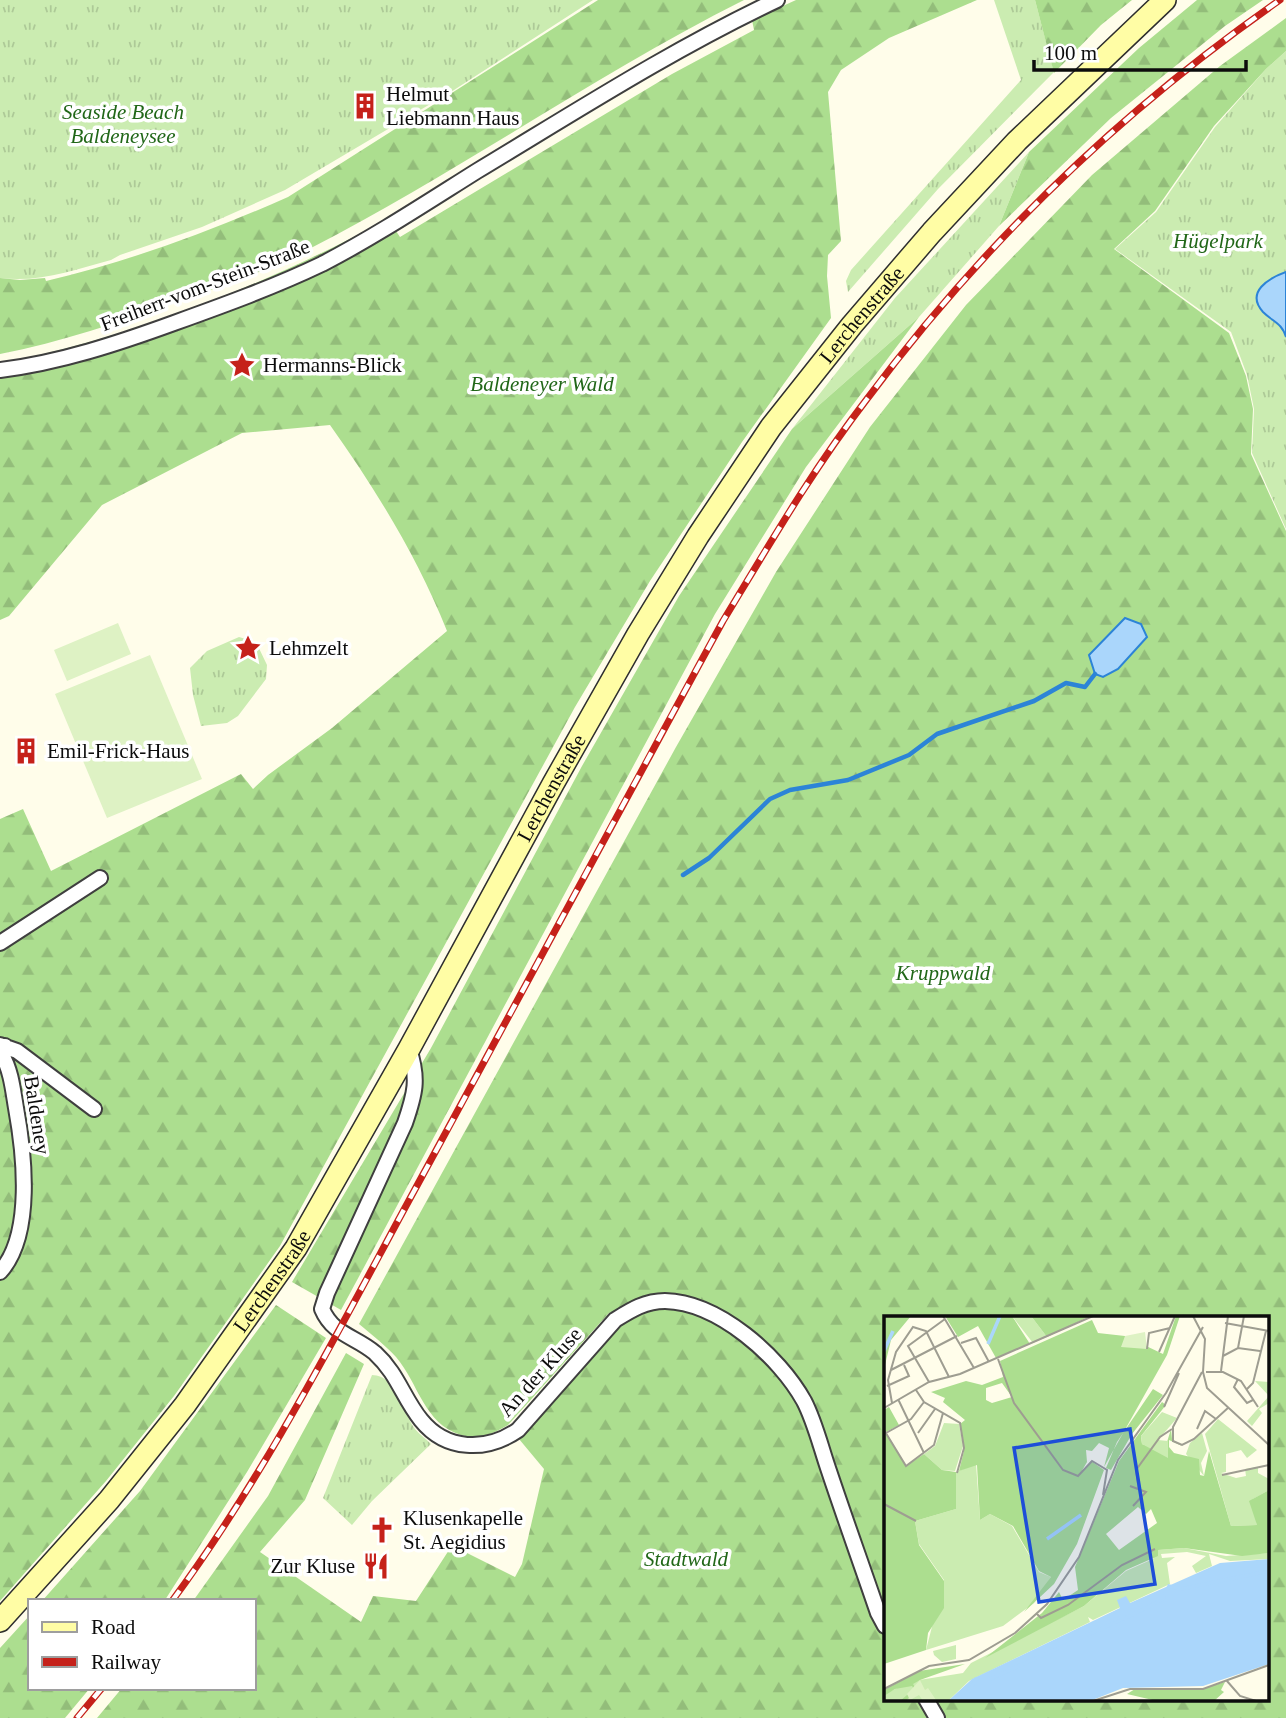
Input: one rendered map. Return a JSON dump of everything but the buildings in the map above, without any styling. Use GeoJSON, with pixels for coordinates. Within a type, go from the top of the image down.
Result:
{"type":"FeatureCollection","features":[{"type":"Feature","properties":{"kind":"main road","name":"Lerchenstraße"},"geometry":{"type":"LineString","coordinates":[[0,1622],[109,1500],[209,1371],[296,1248],[638,634],[698,536],[771,427],[852,325],[932,232],[1017,141],[1165,0]]}},
{"type":"Feature","properties":{"kind":"street","name":"Freiherr-vom-Stein-Straße"},"geometry":{"type":"LineString","coordinates":[[0,370],[69,356],[137,336],[253,294],[321,264],[393,225],[698,39],[776,0]]}},
{"type":"Feature","properties":{"kind":"street"},"geometry":{"type":"LineString","coordinates":[[0,943],[100,878]]}},
{"type":"Feature","properties":{"kind":"street","name":"Baldeney"},"geometry":{"type":"LineString","coordinates":[[0,1272],[11,1256],[15,1244],[23,1203],[24,1172],[13,1093],[7,1063],[2,1055],[2,1045],[27,1058],[94,1109]]}},
{"type":"Feature","properties":{"kind":"street","name":"An der Kluse"},"geometry":{"type":"LineString","coordinates":[[409,1049],[416,1070],[415,1094],[405,1123],[327,1293],[322,1309],[331,1325],[373,1351],[394,1373],[419,1418],[433,1433],[450,1442],[469,1446],[489,1445],[518,1430],[615,1320],[635,1308],[663,1301],[698,1308],[727,1322],[783,1371],[806,1404],[884,1624]]}},
{"type":"Feature","properties":{"kind":"street"},"geometry":{"type":"LineString","coordinates":[[927,1700],[937,1718]]}},
{"type":"Feature","properties":{"kind":"green space","name":"Seaside Beach Baldeneysee"},"geometry":{"type":"Polygon","coordinates":[[[0,0],[593,0],[454,90],[285,190],[202,227],[111,260],[56,275],[14,279],[0,278],[0,0]]]}},
{"type":"Feature","properties":{"kind":"green space"},"geometry":{"type":"Polygon","coordinates":[[[598,0],[744,0],[634,60],[366,219],[295,256],[229,284],[134,317],[68,338],[0,354],[0,278],[45,278],[46,281],[77,273],[169,245],[288,197],[598,0]]]}},
{"type":"Feature","properties":{"kind":"green space","name":"Baldeneyer Wald"},"geometry":{"type":"Polygon","coordinates":[[[796,0],[977,0],[889,38],[841,70],[828,92],[841,241],[828,255],[831,318],[742,442],[650,581],[575,707],[280,1246],[174,1396],[106,1481],[0,1601],[0,819],[23,809],[51,871],[241,774],[253,789],[332,728],[447,631],[423,576],[394,524],[330,425],[242,433],[102,505],[9,616],[0,620],[0,364],[102,339],[199,306],[294,266],[388,219],[400,237],[672,74],[754,30],[752,20],[796,0]]]}},
{"type":"Feature","properties":{"kind":"green space"},"geometry":{"type":"Polygon","coordinates":[[[994,0],[1035,0],[1054,72],[938,189],[848,292],[846,281],[851,270],[1021,80],[994,0]]]}},
{"type":"Feature","properties":{"kind":"green space"},"geometry":{"type":"Polygon","coordinates":[[[1035,0],[1132,0],[1101,25],[1054,73],[1035,0]]]}},
{"type":"Feature","properties":{"kind":"green space"},"geometry":{"type":"Polygon","coordinates":[[[1197,0],[1263,0],[1225,26],[1111,118],[999,226],[1029,152],[1139,48],[1197,0]]]}},
{"type":"Feature","properties":{"kind":"green space","name":"Kruppwald"},"geometry":{"type":"Polygon","coordinates":[[[1286,18],[1286,51],[1214,126],[1155,211],[1114,249],[1229,333],[1246,376],[1253,409],[1251,454],[1286,531],[1286,1718],[938,1718],[929,1700],[1268,1700],[1268,1316],[884,1316],[884,1615],[807,1399],[728,1318],[636,1302],[609,1313],[508,1425],[474,1437],[449,1430],[438,1422],[396,1357],[359,1324],[676,747],[776,572],[870,427],[966,305],[1092,175],[1220,66],[1286,18]]]}},
{"type":"Feature","properties":{"kind":"green space","name":"Hügelpark"},"geometry":{"type":"Polygon","coordinates":[[[1286,51],[1286,529],[1252,453],[1254,409],[1247,375],[1231,332],[1115,249],[1156,212],[1215,127],[1266,69],[1286,51]]]}},
{"type":"Feature","properties":{"kind":"green space"},"geometry":{"type":"Polygon","coordinates":[[[1029,152],[999,226],[919,317],[792,429],[895,298],[1029,152]]]}},
{"type":"Feature","properties":{"kind":"green space"},"geometry":{"type":"Polygon","coordinates":[[[919,317],[806,467],[715,614],[341,1310],[292,1282],[431,1048],[582,766],[679,596],[792,429],[919,317]]]}},
{"type":"Feature","properties":{"kind":"green space"},"geometry":{"type":"Polygon","coordinates":[[[118,623],[131,654],[67,681],[54,650],[118,623]]]}},
{"type":"Feature","properties":{"kind":"green space"},"geometry":{"type":"Polygon","coordinates":[[[239,637],[256,642],[267,665],[266,679],[238,716],[227,723],[201,726],[190,668],[207,651],[239,637]]]}},
{"type":"Feature","properties":{"kind":"green space"},"geometry":{"type":"Polygon","coordinates":[[[150,655],[202,779],[107,818],[55,694],[150,655]]]}},
{"type":"Feature","properties":{"kind":"green space"},"geometry":{"type":"Polygon","coordinates":[[[276,1305],[326,1338],[247,1472],[166,1599],[44,1599],[140,1491],[276,1305]]]}},
{"type":"Feature","properties":{"kind":"green space","name":"Stadtwald"},"geometry":{"type":"Polygon","coordinates":[[[665,1307],[689,1311],[725,1327],[768,1363],[801,1407],[874,1617],[884,1634],[884,1700],[923,1700],[934,1718],[97,1718],[120,1690],[256,1690],[256,1599],[194,1599],[268,1496],[346,1353],[364,1364],[305,1500],[260,1552],[361,1622],[373,1596],[416,1601],[449,1550],[457,1548],[515,1577],[522,1564],[544,1469],[519,1439],[621,1322],[644,1310],[665,1307]]]}},
{"type":"Feature","properties":{"kind":"green space"},"geometry":{"type":"Polygon","coordinates":[[[372,1375],[388,1381],[394,1388],[410,1422],[431,1444],[372,1501],[352,1525],[323,1498],[372,1375]]]}},
{"type":"Feature","properties":{"kind":"green space"},"geometry":{"type":"Polygon","coordinates":[[[28,1617],[28,1690],[88,1690],[65,1718],[0,1718],[0,1648],[28,1617]]]}},
{"type":"Feature","properties":{"kind":"water"},"geometry":{"type":"Polygon","coordinates":[[[1286,272],[1286,337],[1280,326],[1263,312],[1257,298],[1261,287],[1286,272]]]}},
{"type":"Feature","properties":{"kind":"water"},"geometry":{"type":"Polygon","coordinates":[[[1125,618],[1141,624],[1147,637],[1118,669],[1103,677],[1095,674],[1089,655],[1125,618]]]}},
{"type":"Feature","properties":{"kind":"waterway"},"geometry":{"type":"LineString","coordinates":[[683,875],[709,858],[770,799],[790,790],[848,780],[909,755],[937,734],[1034,701],[1066,683],[1085,687],[1095,674]]}},
{"type":"Feature","properties":{"kind":"railway"},"geometry":{"type":"LineString","coordinates":[[173,1599],[239,1503],[300,1401],[723,621],[828,453],[911,342],[958,287],[1057,183],[1165,87],[1280,0]]}},
{"type":"Feature","properties":{"kind":"railway"},"geometry":{"type":"LineString","coordinates":[[77,1718],[100,1690]]}},
{"type":"Feature","properties":{"kind":"place","name":"Helmut Liebmann Haus"},"geometry":{"type":"Point","coordinates":[365,106]}},
{"type":"Feature","properties":{"kind":"place","name":"Hermanns-Blick"},"geometry":{"type":"Point","coordinates":[242,365]}},
{"type":"Feature","properties":{"kind":"place","name":"Lehmzelt"},"geometry":{"type":"Point","coordinates":[248,648]}},
{"type":"Feature","properties":{"kind":"place","name":"Emil-Frick-Haus"},"geometry":{"type":"Point","coordinates":[26,751]}},
{"type":"Feature","properties":{"kind":"place","name":"Klusenkapelle St. Aegidius"},"geometry":{"type":"Point","coordinates":[382,1530]}},
{"type":"Feature","properties":{"kind":"place","name":"Zur Kluse"},"geometry":{"type":"Point","coordinates":[376,1566]}}]}
